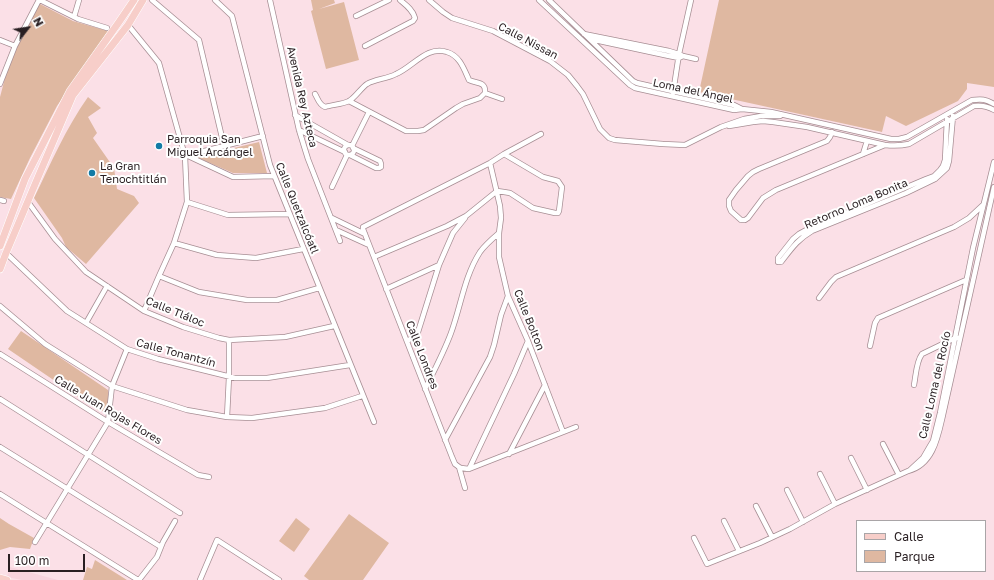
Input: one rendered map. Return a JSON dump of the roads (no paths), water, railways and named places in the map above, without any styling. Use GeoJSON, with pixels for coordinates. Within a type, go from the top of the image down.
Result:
{"type":"FeatureCollection","features":[{"type":"Feature","properties":{"kind":"main road"},"geometry":{"type":"LineString","coordinates":[[0,246],[24,180],[70,92],[134,0]]}},
{"type":"Feature","properties":{"kind":"main road"},"geometry":{"type":"LineString","coordinates":[[0,269],[74,95],[128,25],[143,0]]}},
{"type":"Feature","properties":{"kind":"main road"},"geometry":{"type":"LineString","coordinates":[[0,578],[7,580]]}},
{"type":"Feature","properties":{"kind":"street"},"geometry":{"type":"LineString","coordinates":[[0,84],[16,46],[39,0],[74,17],[107,28]]}},
{"type":"Feature","properties":{"kind":"street"},"geometry":{"type":"LineString","coordinates":[[74,17],[79,0]]}},
{"type":"Feature","properties":{"kind":"street"},"geometry":{"type":"LineString","coordinates":[[152,0],[199,40],[224,146]]}},
{"type":"Feature","properties":{"kind":"street","name":"Calle Quetzalcóatl"},"geometry":{"type":"LineString","coordinates":[[215,0],[232,16],[270,165],[362,396],[374,422]]}},
{"type":"Feature","properties":{"kind":"street","name":"Avenida Rey Azteca"},"geometry":{"type":"LineString","coordinates":[[270,0],[299,130],[308,159],[340,241]]}},
{"type":"Feature","properties":{"kind":"street"},"geometry":{"type":"LineString","coordinates":[[356,16],[389,0]]}},
{"type":"Feature","properties":{"kind":"street"},"geometry":{"type":"LineString","coordinates":[[365,46],[411,23],[415,18],[412,11],[400,0]]}},
{"type":"Feature","properties":{"kind":"street","name":"Calle Nissan"},"geometry":{"type":"LineString","coordinates":[[429,0],[452,18],[493,32],[556,65],[578,86],[600,129],[609,138],[615,140],[663,144],[685,144],[721,127]]}},
{"type":"Feature","properties":{"kind":"street","name":"Loma del Ángel"},"geometry":{"type":"LineString","coordinates":[[539,0],[598,56],[635,88],[734,110],[742,109]]}},
{"type":"Feature","properties":{"kind":"street","name":"Loma del Ángel"},"geometry":{"type":"LineString","coordinates":[[549,0],[628,77],[637,83],[734,105],[742,109]]}},
{"type":"Feature","properties":{"kind":"street"},"geometry":{"type":"LineString","coordinates":[[672,97],[691,0]]}},
{"type":"Feature","properties":{"kind":"street"},"geometry":{"type":"LineString","coordinates":[[128,25],[160,63],[185,155],[187,202],[174,244],[158,276],[144,311]]}},
{"type":"Feature","properties":{"kind":"street"},"geometry":{"type":"LineString","coordinates":[[576,35],[584,34],[680,56]]}},
{"type":"Feature","properties":{"kind":"street"},"geometry":{"type":"LineString","coordinates":[[581,39],[588,38],[696,59]]}},
{"type":"Feature","properties":{"kind":"street"},"geometry":{"type":"LineString","coordinates":[[0,40],[16,46]]}},
{"type":"Feature","properties":{"kind":"street"},"geometry":{"type":"LineString","coordinates":[[598,56],[608,43]]}},
{"type":"Feature","properties":{"kind":"street"},"geometry":{"type":"LineString","coordinates":[[315,94],[320,104],[325,107],[349,101],[368,84],[401,72],[428,53],[434,51],[448,52],[455,56],[460,62],[469,80],[472,82],[481,83],[484,85],[485,89],[485,93],[480,98],[463,104],[424,130],[418,131],[406,131],[349,101]]}},
{"type":"Feature","properties":{"kind":"street"},"geometry":{"type":"LineString","coordinates":[[485,93],[502,99]]}},
{"type":"Feature","properties":{"kind":"street"},"geometry":{"type":"LineString","coordinates":[[742,109],[771,112],[891,139],[899,139],[906,137],[972,100],[987,100],[994,104]]}},
{"type":"Feature","properties":{"kind":"street"},"geometry":{"type":"LineString","coordinates":[[721,127],[763,121],[832,132],[886,145],[901,146],[909,144],[974,106],[981,105],[994,110]]}},
{"type":"Feature","properties":{"kind":"street"},"geometry":{"type":"LineString","coordinates":[[351,146],[369,112]]}},
{"type":"Feature","properties":{"kind":"street","name":"Retorno Loma Bonita"},"geometry":{"type":"LineString","coordinates":[[945,115],[947,121],[945,160],[943,166],[934,176],[799,234],[793,239],[778,258],[778,262],[781,262],[799,240],[812,231],[906,193],[936,179],[947,168],[949,161],[953,118],[952,112]]}},
{"type":"Feature","properties":{"kind":"street"},"geometry":{"type":"LineString","coordinates":[[295,115],[380,161],[381,166],[376,168],[299,130]]}},
{"type":"Feature","properties":{"kind":"street"},"geometry":{"type":"LineString","coordinates":[[721,127],[751,117],[790,117]]}},
{"type":"Feature","properties":{"kind":"street"},"geometry":{"type":"LineString","coordinates":[[789,124],[790,117]]}},
{"type":"Feature","properties":{"kind":"street"},"geometry":{"type":"LineString","coordinates":[[832,132],[827,141],[753,172],[729,200],[728,206],[731,211],[741,220],[745,220],[763,198],[776,190],[886,145]]}},
{"type":"Feature","properties":{"kind":"street"},"geometry":{"type":"LineString","coordinates":[[490,163],[541,134]]}},
{"type":"Feature","properties":{"kind":"street"},"geometry":{"type":"LineString","coordinates":[[185,155],[262,136]]}},
{"type":"Feature","properties":{"kind":"street"},"geometry":{"type":"LineString","coordinates":[[863,154],[867,140]]}},
{"type":"Feature","properties":{"kind":"street"},"geometry":{"type":"LineString","coordinates":[[347,154],[352,154],[354,152],[351,146]]}},
{"type":"Feature","properties":{"kind":"street"},"geometry":{"type":"LineString","coordinates":[[347,154],[344,150],[345,147],[351,146]]}},
{"type":"Feature","properties":{"kind":"street"},"geometry":{"type":"LineString","coordinates":[[514,149],[517,161]]}},
{"type":"Feature","properties":{"kind":"street"},"geometry":{"type":"LineString","coordinates":[[332,187],[347,154]]}},
{"type":"Feature","properties":{"kind":"street"},"geometry":{"type":"LineString","coordinates":[[374,257],[447,226],[466,216],[497,191],[510,193],[533,208],[558,213],[562,187],[558,181],[543,177],[504,154]]}},
{"type":"Feature","properties":{"kind":"street"},"geometry":{"type":"LineString","coordinates":[[185,155],[233,177],[274,176]]}},
{"type":"Feature","properties":{"kind":"street","name":"Calle Loma del Rocío"},"geometry":{"type":"LineString","coordinates":[[958,338],[966,280],[994,162]]}},
{"type":"Feature","properties":{"kind":"street","name":"Calle Bolton"},"geometry":{"type":"LineString","coordinates":[[490,163],[500,206],[499,257],[508,296],[528,342],[563,432]]}},
{"type":"Feature","properties":{"kind":"street","name":"Calle Londres"},"geometry":{"type":"LineString","coordinates":[[465,488],[459,467],[455,464],[445,440],[369,246],[363,227],[490,163]]}},
{"type":"Feature","properties":{"kind":"street","name":"Calle Loma del Rocío"},"geometry":{"type":"LineString","coordinates":[[694,538],[707,564],[772,537],[835,504],[919,467],[927,460],[933,449],[943,415],[958,338],[994,187]]}},
{"type":"Feature","properties":{"kind":"street","name":"Calle Tláloc"},"geometry":{"type":"LineString","coordinates":[[28,202],[55,239],[86,272],[144,311],[183,327],[229,340],[285,337],[334,326]]}},
{"type":"Feature","properties":{"kind":"street"},"geometry":{"type":"LineString","coordinates":[[187,202],[228,215],[289,214]]}},
{"type":"Feature","properties":{"kind":"street"},"geometry":{"type":"LineString","coordinates":[[819,298],[836,277],[954,227],[969,218],[984,205]]}},
{"type":"Feature","properties":{"kind":"street"},"geometry":{"type":"LineString","coordinates":[[407,341],[414,337],[418,332],[439,265],[453,234],[466,216]]}},
{"type":"Feature","properties":{"kind":"street"},"geometry":{"type":"LineString","coordinates":[[332,218],[365,234]]}},
{"type":"Feature","properties":{"kind":"street"},"geometry":{"type":"LineString","coordinates":[[447,226],[453,234]]}},
{"type":"Feature","properties":{"kind":"street"},"geometry":{"type":"LineString","coordinates":[[336,230],[369,246]]}},
{"type":"Feature","properties":{"kind":"street"},"geometry":{"type":"LineString","coordinates":[[425,389],[451,333],[464,286],[479,253],[499,233]]}},
{"type":"Feature","properties":{"kind":"street"},"geometry":{"type":"LineString","coordinates":[[174,244],[217,255],[256,258],[303,249]]}},
{"type":"Feature","properties":{"kind":"street","name":"Calle Tonantzín"},"geometry":{"type":"LineString","coordinates":[[6,253],[67,311],[127,349],[158,359],[235,378],[267,378],[350,365]]}},
{"type":"Feature","properties":{"kind":"street"},"geometry":{"type":"LineString","coordinates":[[386,289],[439,265]]}},
{"type":"Feature","properties":{"kind":"street"},"geometry":{"type":"LineString","coordinates":[[158,276],[199,292],[247,300],[277,300],[319,288]]}},
{"type":"Feature","properties":{"kind":"street"},"geometry":{"type":"LineString","coordinates":[[870,346],[875,323],[878,318],[966,280]]}},
{"type":"Feature","properties":{"kind":"street"},"geometry":{"type":"LineString","coordinates":[[86,323],[107,286]]}},
{"type":"Feature","properties":{"kind":"street"},"geometry":{"type":"LineString","coordinates":[[445,440],[490,357],[508,296]]}},
{"type":"Feature","properties":{"kind":"street","name":"Calle Juan Rojas Flores"},"geometry":{"type":"LineString","coordinates":[[0,306],[45,344],[112,386],[187,410],[227,417],[252,418],[325,408],[362,396]]}},
{"type":"Feature","properties":{"kind":"street"},"geometry":{"type":"LineString","coordinates":[[914,386],[918,362],[922,354],[958,338]]}},
{"type":"Feature","properties":{"kind":"street"},"geometry":{"type":"LineString","coordinates":[[227,417],[229,340]]}},
{"type":"Feature","properties":{"kind":"street"},"geometry":{"type":"LineString","coordinates":[[469,469],[528,342]]}},
{"type":"Feature","properties":{"kind":"street"},"geometry":{"type":"LineString","coordinates":[[35,542],[108,422],[112,386],[127,349]]}},
{"type":"Feature","properties":{"kind":"street","name":"Calle Juan Rojas Flores"},"geometry":{"type":"LineString","coordinates":[[0,354],[108,422],[198,475],[209,478]]}},
{"type":"Feature","properties":{"kind":"street"},"geometry":{"type":"LineString","coordinates":[[509,454],[545,385]]}},
{"type":"Feature","properties":{"kind":"street"},"geometry":{"type":"LineString","coordinates":[[0,399],[180,513]]}},
{"type":"Feature","properties":{"kind":"street"},"geometry":{"type":"LineString","coordinates":[[459,467],[469,469],[576,427]]}},
{"type":"Feature","properties":{"kind":"street"},"geometry":{"type":"LineString","coordinates":[[883,444],[899,476]]}},
{"type":"Feature","properties":{"kind":"street"},"geometry":{"type":"LineString","coordinates":[[0,447],[161,546]]}},
{"type":"Feature","properties":{"kind":"street"},"geometry":{"type":"LineString","coordinates":[[851,458],[867,490]]}},
{"type":"Feature","properties":{"kind":"street"},"geometry":{"type":"LineString","coordinates":[[820,474],[835,504]]}},
{"type":"Feature","properties":{"kind":"street"},"geometry":{"type":"LineString","coordinates":[[787,490],[803,522]]}},
{"type":"Feature","properties":{"kind":"street"},"geometry":{"type":"LineString","coordinates":[[0,494],[138,580],[157,557],[161,546],[175,522]]}},
{"type":"Feature","properties":{"kind":"street"},"geometry":{"type":"LineString","coordinates":[[756,506],[772,537]]}},
{"type":"Feature","properties":{"kind":"street"},"geometry":{"type":"LineString","coordinates":[[724,521],[739,551]]}},
{"type":"Feature","properties":{"kind":"street"},"geometry":{"type":"LineString","coordinates":[[200,580],[217,540],[279,580]]}},
{"type":"Feature","properties":{"kind":"place","name":"Parroquia San Miguel Arcángel"},"geometry":{"type":"Point","coordinates":[159,146]}},
{"type":"Feature","properties":{"kind":"place","name":"La Gran Tenochtitlán"},"geometry":{"type":"Point","coordinates":[92,173]}}]}
